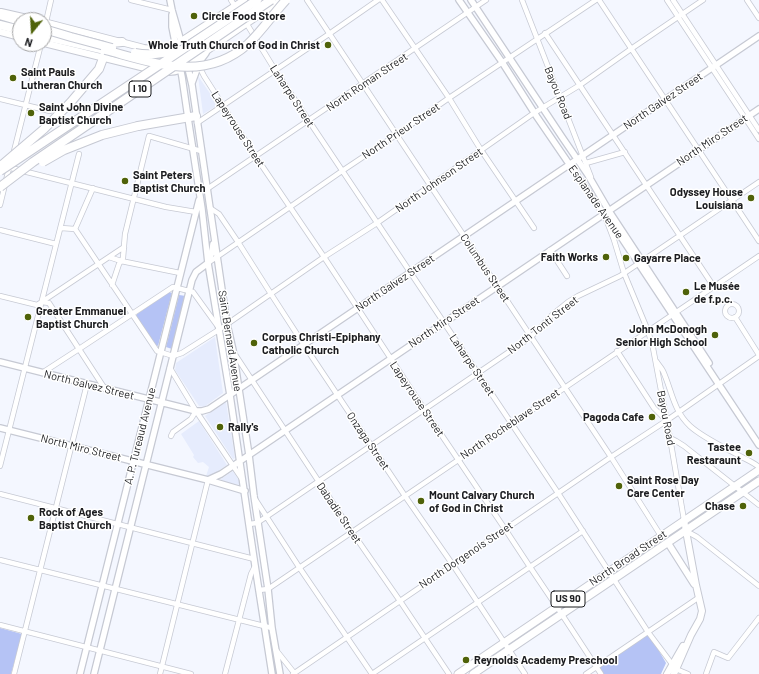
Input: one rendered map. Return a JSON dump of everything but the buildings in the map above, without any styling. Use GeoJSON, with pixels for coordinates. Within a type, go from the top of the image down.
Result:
{"type":"FeatureCollection","features":[{"type":"Feature","properties":{"kind":"highway","name":"I 10"},"geometry":{"type":"LineString","coordinates":[[0,171],[257,0]]}},
{"type":"Feature","properties":{"kind":"highway","name":"I 10"},"geometry":{"type":"LineString","coordinates":[[0,187],[34,162],[271,0]]}},
{"type":"Feature","properties":{"kind":"highway"},"geometry":{"type":"LineString","coordinates":[[52,38],[156,63],[183,66],[206,65],[223,60],[245,46],[286,0]]}},
{"type":"Feature","properties":{"kind":"highway"},"geometry":{"type":"LineString","coordinates":[[0,15],[12,19]]}},
{"type":"Feature","properties":{"kind":"highway"},"geometry":{"type":"LineString","coordinates":[[0,25],[12,28]]}},
{"type":"Feature","properties":{"kind":"highway"},"geometry":{"type":"LineString","coordinates":[[52,28],[70,37],[146,55],[169,52],[191,44]]}},
{"type":"Feature","properties":{"kind":"highway"},"geometry":{"type":"LineString","coordinates":[[0,166],[44,129],[70,103],[95,74],[101,64],[106,47],[109,44],[122,42]]}},
{"type":"Feature","properties":{"kind":"highway"},"geometry":{"type":"LineString","coordinates":[[11,180],[64,150],[102,135],[138,126],[194,119]]}},
{"type":"Feature","properties":{"kind":"main road"},"geometry":{"type":"LineString","coordinates":[[52,26],[155,50],[163,49],[182,41],[244,0]]}},
{"type":"Feature","properties":{"kind":"main road"},"geometry":{"type":"LineString","coordinates":[[52,45],[167,72],[176,72],[280,0]]}},
{"type":"Feature","properties":{"kind":"main road"},"geometry":{"type":"LineString","coordinates":[[0,11],[12,14]]}},
{"type":"Feature","properties":{"kind":"main road"},"geometry":{"type":"LineString","coordinates":[[0,32],[12,35]]}},
{"type":"Feature","properties":{"kind":"main road","name":"North Broad Street"},"geometry":{"type":"LineString","coordinates":[[458,674],[759,469]]}},
{"type":"Feature","properties":{"kind":"main road","name":"North Broad Street"},"geometry":{"type":"LineString","coordinates":[[473,674],[759,481]]}},
{"type":"Feature","properties":{"kind":"main road"},"geometry":{"type":"LineString","coordinates":[[724,494],[728,502]]}},
{"type":"Feature","properties":{"kind":"main road"},"geometry":{"type":"LineString","coordinates":[[681,523],[669,539],[668,543],[696,585]]}},
{"type":"Feature","properties":{"kind":"main road","name":"Bayou Road"},"geometry":{"type":"LineString","coordinates":[[667,674],[674,669],[684,643],[691,635],[700,619],[702,611],[698,598],[686,530],[681,523]]}},
{"type":"Feature","properties":{"kind":"street"},"geometry":{"type":"LineString","coordinates":[[48,12],[51,0]]}},
{"type":"Feature","properties":{"kind":"street"},"geometry":{"type":"LineString","coordinates":[[130,0],[172,10]]}},
{"type":"Feature","properties":{"kind":"street","name":"Saint Bernard Avenue"},"geometry":{"type":"LineString","coordinates":[[170,0],[182,41],[192,85],[194,119],[192,148],[199,198],[199,211],[220,329],[272,674]]}},
{"type":"Feature","properties":{"kind":"street","name":"Laharpe Street"},"geometry":{"type":"LineString","coordinates":[[231,0],[275,70],[674,669]]}},
{"type":"Feature","properties":{"kind":"street","name":"Columbus Street"},"geometry":{"type":"LineString","coordinates":[[307,0],[362,85],[498,286],[611,457],[661,536]]}},
{"type":"Feature","properties":{"kind":"street"},"geometry":{"type":"LineString","coordinates":[[194,119],[223,106],[378,0]]}},
{"type":"Feature","properties":{"kind":"street"},"geometry":{"type":"LineString","coordinates":[[382,0],[534,228]]}},
{"type":"Feature","properties":{"kind":"street","name":"Esplanade Avenue"},"geometry":{"type":"LineString","coordinates":[[459,0],[569,164],[641,262],[759,445]]}},
{"type":"Feature","properties":{"kind":"street","name":"Esplanade Avenue"},"geometry":{"type":"LineString","coordinates":[[470,0],[595,186],[606,214]]}},
{"type":"Feature","properties":{"kind":"street","name":"North Roman Street"},"geometry":{"type":"LineString","coordinates":[[207,189],[486,0]]}},
{"type":"Feature","properties":{"kind":"street","name":"Bayou Road"},"geometry":{"type":"LineString","coordinates":[[522,0],[536,39],[595,186]]}},
{"type":"Feature","properties":{"kind":"street","name":"North Prieur Street"},"geometry":{"type":"LineString","coordinates":[[208,263],[448,98],[596,0]]}},
{"type":"Feature","properties":{"kind":"street"},"geometry":{"type":"LineString","coordinates":[[599,0],[759,241]]}},
{"type":"Feature","properties":{"kind":"street"},"geometry":{"type":"LineString","coordinates":[[667,0],[680,16],[714,66],[747,116],[759,139]]}},
{"type":"Feature","properties":{"kind":"street"},"geometry":{"type":"LineString","coordinates":[[673,0],[680,16]]}},
{"type":"Feature","properties":{"kind":"street","name":"North Johnson Street"},"geometry":{"type":"LineString","coordinates":[[173,356],[182,353],[220,329],[324,257],[377,223],[534,113],[580,85],[703,0]]}},
{"type":"Feature","properties":{"kind":"street"},"geometry":{"type":"LineString","coordinates":[[747,0],[759,18]]}},
{"type":"Feature","properties":{"kind":"street","name":"Saint Bernard Avenue"},"geometry":{"type":"LineString","coordinates":[[172,10],[172,27],[180,70],[194,119],[201,151],[227,324],[233,350],[249,455],[257,523],[280,674]]}},
{"type":"Feature","properties":{"kind":"street"},"geometry":{"type":"LineString","coordinates":[[545,33],[714,287]]}},
{"type":"Feature","properties":{"kind":"street","name":"North Galvez Street"},"geometry":{"type":"LineString","coordinates":[[0,362],[196,411],[202,411],[210,408],[759,36]]}},
{"type":"Feature","properties":{"kind":"street"},"geometry":{"type":"LineString","coordinates":[[192,85],[194,75],[200,61],[208,50]]}},
{"type":"Feature","properties":{"kind":"street"},"geometry":{"type":"LineString","coordinates":[[0,205],[39,52]]}},
{"type":"Feature","properties":{"kind":"street","name":"Lapeyrouse Street"},"geometry":{"type":"LineString","coordinates":[[200,61],[200,68],[204,76],[256,157],[601,674]]}},
{"type":"Feature","properties":{"kind":"street"},"geometry":{"type":"LineString","coordinates":[[0,99],[50,111]]}},
{"type":"Feature","properties":{"kind":"street","name":"North Miro Street"},"geometry":{"type":"LineString","coordinates":[[208,480],[221,474],[285,431],[550,250],[606,214],[759,108]]}},
{"type":"Feature","properties":{"kind":"street"},"geometry":{"type":"LineString","coordinates":[[747,116],[759,130]]}},
{"type":"Feature","properties":{"kind":"street"},"geometry":{"type":"LineString","coordinates":[[112,285],[119,264],[123,258],[124,234],[149,136],[201,151]]}},
{"type":"Feature","properties":{"kind":"street"},"geometry":{"type":"LineString","coordinates":[[586,163],[625,152]]}},
{"type":"Feature","properties":{"kind":"street"},"geometry":{"type":"LineString","coordinates":[[0,466],[79,154]]}},
{"type":"Feature","properties":{"kind":"street"},"geometry":{"type":"LineString","coordinates":[[0,166],[72,182],[166,207],[199,211],[210,208]]}},
{"type":"Feature","properties":{"kind":"street","name":"North Tonti Street"},"geometry":{"type":"LineString","coordinates":[[249,524],[257,523],[531,337],[552,315],[568,302],[620,276],[759,182]]}},
{"type":"Feature","properties":{"kind":"street"},"geometry":{"type":"LineString","coordinates":[[75,229],[93,188]]}},
{"type":"Feature","properties":{"kind":"street","name":"Onzaga Street"},"geometry":{"type":"LineString","coordinates":[[210,208],[218,214],[238,242],[270,294],[525,674]]}},
{"type":"Feature","properties":{"kind":"street","name":"A. P. Tureaud Avenue"},"geometry":{"type":"LineString","coordinates":[[80,674],[180,273],[199,211]]}},
{"type":"Feature","properties":{"kind":"street","name":"Bayou Road"},"geometry":{"type":"LineString","coordinates":[[606,214],[624,273],[648,331],[655,359],[670,438],[681,523]]}},
{"type":"Feature","properties":{"kind":"street"},"geometry":{"type":"LineString","coordinates":[[61,228],[75,229]]}},
{"type":"Feature","properties":{"kind":"street"},"geometry":{"type":"LineString","coordinates":[[208,263],[212,252],[212,228]]}},
{"type":"Feature","properties":{"kind":"street"},"geometry":{"type":"LineString","coordinates":[[75,229],[157,351],[173,356]]}},
{"type":"Feature","properties":{"kind":"street"},"geometry":{"type":"LineString","coordinates":[[0,230],[56,244]]}},
{"type":"Feature","properties":{"kind":"street"},"geometry":{"type":"LineString","coordinates":[[0,296],[37,305],[124,247]]}},
{"type":"Feature","properties":{"kind":"street"},"geometry":{"type":"LineString","coordinates":[[550,250],[567,276]]}},
{"type":"Feature","properties":{"kind":"street","name":"North Rocheblave Street"},"geometry":{"type":"LineString","coordinates":[[259,590],[268,589],[759,256]]}},
{"type":"Feature","properties":{"kind":"street"},"geometry":{"type":"LineString","coordinates":[[109,257],[121,261],[180,273]]}},
{"type":"Feature","properties":{"kind":"street","name":"A. P. Tureaud Avenue"},"geometry":{"type":"LineString","coordinates":[[94,674],[189,290],[196,272],[208,263]]}},
{"type":"Feature","properties":{"kind":"street"},"geometry":{"type":"LineString","coordinates":[[42,373],[173,287],[194,292],[220,329]]}},
{"type":"Feature","properties":{"kind":"street"},"geometry":{"type":"LineString","coordinates":[[42,302],[49,303],[105,389]]}},
{"type":"Feature","properties":{"kind":"street"},"geometry":{"type":"LineString","coordinates":[[735,317],[759,355]]}},
{"type":"Feature","properties":{"kind":"street","name":"Dabadie Street"},"geometry":{"type":"LineString","coordinates":[[233,350],[318,482],[400,600],[449,674]]}},
{"type":"Feature","properties":{"kind":"street"},"geometry":{"type":"LineString","coordinates":[[617,351],[654,408],[666,421]]}},
{"type":"Feature","properties":{"kind":"street","name":"North Dorgenois Street"},"geometry":{"type":"LineString","coordinates":[[294,674],[400,600],[666,421],[759,355]]}},
{"type":"Feature","properties":{"kind":"street"},"geometry":{"type":"LineString","coordinates":[[655,359],[662,370],[675,406],[689,425],[696,431],[753,462],[759,469]]}},
{"type":"Feature","properties":{"kind":"street"},"geometry":{"type":"LineString","coordinates":[[170,368],[196,411],[243,482]]}},
{"type":"Feature","properties":{"kind":"street","name":"Esplanade Avenue"},"geometry":{"type":"LineString","coordinates":[[720,383],[759,439]]}},
{"type":"Feature","properties":{"kind":"street"},"geometry":{"type":"LineString","coordinates":[[14,674],[87,384]]}},
{"type":"Feature","properties":{"kind":"street"},"geometry":{"type":"LineString","coordinates":[[172,436],[172,432],[191,419],[196,411]]}},
{"type":"Feature","properties":{"kind":"street","name":"North Miro Street"},"geometry":{"type":"LineString","coordinates":[[0,428],[208,480],[245,491]]}},
{"type":"Feature","properties":{"kind":"street"},"geometry":{"type":"LineString","coordinates":[[670,438],[684,446],[759,505]]}},
{"type":"Feature","properties":{"kind":"street"},"geometry":{"type":"LineString","coordinates":[[160,674],[208,480]]}},
{"type":"Feature","properties":{"kind":"street"},"geometry":{"type":"LineString","coordinates":[[0,494],[254,558]]}},
{"type":"Feature","properties":{"kind":"street"},"geometry":{"type":"LineString","coordinates":[[254,496],[299,567],[372,674],[583,531]]}},
{"type":"Feature","properties":{"kind":"street"},"geometry":{"type":"LineString","coordinates":[[686,530],[759,586]]}},
{"type":"Feature","properties":{"kind":"street"},"geometry":{"type":"LineString","coordinates":[[0,560],[272,628]]}},
{"type":"Feature","properties":{"kind":"street"},"geometry":{"type":"LineString","coordinates":[[225,674],[251,574],[255,566]]}},
{"type":"Feature","properties":{"kind":"street"},"geometry":{"type":"LineString","coordinates":[[586,674],[698,598]]}},
{"type":"Feature","properties":{"kind":"street"},"geometry":{"type":"LineString","coordinates":[[706,674],[714,652],[728,658],[759,618]]}},
{"type":"Feature","properties":{"kind":"street"},"geometry":{"type":"LineString","coordinates":[[0,625],[191,674]]}},
{"type":"Feature","properties":{"kind":"street"},"geometry":{"type":"LineString","coordinates":[[276,650],[294,674]]}},
{"type":"Feature","properties":{"kind":"street"},"geometry":{"type":"LineString","coordinates":[[674,669],[688,674]]}},
{"type":"Feature","properties":{"kind":"shaded area"},"geometry":{"type":"Polygon","coordinates":[[[198,76],[218,105],[203,114],[198,76]]]}},
{"type":"Feature","properties":{"kind":"shaded area"},"geometry":{"type":"Polygon","coordinates":[[[169,292],[172,293],[158,346],[136,317],[137,314],[169,292]]]}},
{"type":"Feature","properties":{"kind":"shaded area"},"geometry":{"type":"Polygon","coordinates":[[[179,295],[186,296],[172,349],[166,347],[179,295]]]}},
{"type":"Feature","properties":{"kind":"shaded area"},"geometry":{"type":"Polygon","coordinates":[[[215,337],[223,393],[204,407],[199,406],[175,370],[176,363],[215,337]]]}},
{"type":"Feature","properties":{"kind":"shaded area"},"geometry":{"type":"Polygon","coordinates":[[[226,402],[235,458],[233,459],[205,416],[226,402]]]}},
{"type":"Feature","properties":{"kind":"shaded area"},"geometry":{"type":"Polygon","coordinates":[[[199,421],[227,465],[211,476],[206,476],[209,467],[203,462],[198,463],[193,457],[194,455],[181,434],[199,421]]]}},
{"type":"Feature","properties":{"kind":"shaded area"},"geometry":{"type":"Polygon","coordinates":[[[233,471],[241,483],[239,485],[222,481],[221,479],[233,471]]]}},
{"type":"Feature","properties":{"kind":"shaded area"},"geometry":{"type":"Polygon","coordinates":[[[0,628],[22,634],[11,674],[0,674],[0,628]]]}},
{"type":"Feature","properties":{"kind":"shaded area"},"geometry":{"type":"Polygon","coordinates":[[[648,632],[666,663],[661,674],[601,674],[597,667],[648,632]]]}},
{"type":"Feature","properties":{"kind":"place","name":"Circle Food Store"},"geometry":{"type":"Point","coordinates":[194,16]}},
{"type":"Feature","properties":{"kind":"place","name":"Whole Truth Church of God in Christ"},"geometry":{"type":"Point","coordinates":[328,45]}},
{"type":"Feature","properties":{"kind":"place","name":"Saint Pauls Lutheran Church"},"geometry":{"type":"Point","coordinates":[13,78]}},
{"type":"Feature","properties":{"kind":"place","name":"Saint John Divine Baptist Church"},"geometry":{"type":"Point","coordinates":[31,113]}},
{"type":"Feature","properties":{"kind":"place","name":"Saint Peters Baptist Church"},"geometry":{"type":"Point","coordinates":[125,181]}},
{"type":"Feature","properties":{"kind":"place","name":"Odyssey House Louisiana"},"geometry":{"type":"Point","coordinates":[751,198]}},
{"type":"Feature","properties":{"kind":"place","name":"Faith Works"},"geometry":{"type":"Point","coordinates":[606,257]}},
{"type":"Feature","properties":{"kind":"place","name":"Gayarre Place"},"geometry":{"type":"Point","coordinates":[626,258]}},
{"type":"Feature","properties":{"kind":"place","name":"Le Musée de f.p.c."},"geometry":{"type":"Point","coordinates":[686,292]}},
{"type":"Feature","properties":{"kind":"place","name":"Greater Emmanuel Baptist Church"},"geometry":{"type":"Point","coordinates":[28,317]}},
{"type":"Feature","properties":{"kind":"place","name":"John McDonogh Senior High School"},"geometry":{"type":"Point","coordinates":[715,335]}},
{"type":"Feature","properties":{"kind":"place","name":"Corpus Christi-Epiphany Catholic Church"},"geometry":{"type":"Point","coordinates":[254,343]}},
{"type":"Feature","properties":{"kind":"place","name":"Pagoda Cafe"},"geometry":{"type":"Point","coordinates":[652,417]}},
{"type":"Feature","properties":{"kind":"place","name":"Rally's"},"geometry":{"type":"Point","coordinates":[220,427]}},
{"type":"Feature","properties":{"kind":"place","name":"Tastee Restaraunt"},"geometry":{"type":"Point","coordinates":[749,453]}},
{"type":"Feature","properties":{"kind":"place","name":"Saint Rose Day Care Center"},"geometry":{"type":"Point","coordinates":[619,486]}},
{"type":"Feature","properties":{"kind":"place","name":"Mount Calvary Church of God in Christ"},"geometry":{"type":"Point","coordinates":[421,501]}},
{"type":"Feature","properties":{"kind":"place","name":"Chase"},"geometry":{"type":"Point","coordinates":[743,506]}},
{"type":"Feature","properties":{"kind":"place","name":"Rock of Ages Baptist Church"},"geometry":{"type":"Point","coordinates":[31,518]}},
{"type":"Feature","properties":{"kind":"place","name":"Reynolds Academy Preschool"},"geometry":{"type":"Point","coordinates":[466,660]}}]}
